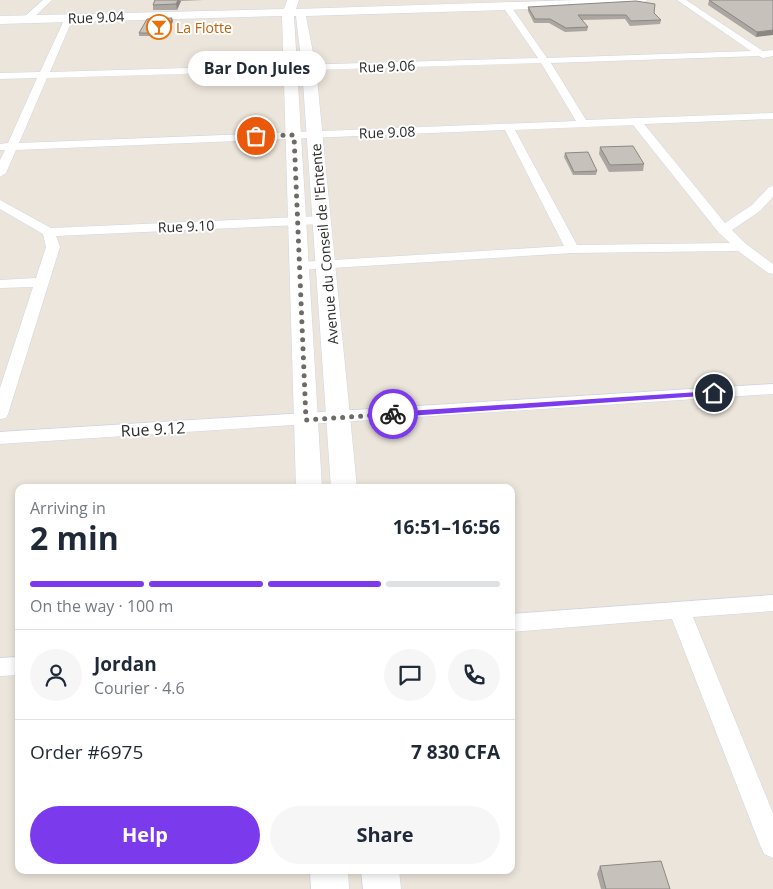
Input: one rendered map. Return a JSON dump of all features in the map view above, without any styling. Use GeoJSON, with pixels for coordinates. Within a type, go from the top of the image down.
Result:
{"type":"FeatureCollection","features":[{"type":"Feature","properties":{"kind":"street"},"geometry":{"type":"LineString","coordinates":[[28,18],[48,0]]}},
{"type":"Feature","properties":{"kind":"street","name":"Rue 9.04"},"geometry":{"type":"LineString","coordinates":[[0,20],[294,7],[507,6],[642,0]]}},
{"type":"Feature","properties":{"kind":"street"},"geometry":{"type":"LineString","coordinates":[[681,0],[773,63]]}},
{"type":"Feature","properties":{"kind":"street"},"geometry":{"type":"LineString","coordinates":[[507,6],[584,124]]}},
{"type":"Feature","properties":{"kind":"street","name":"Avenue du Conseil de l'Entente"},"geometry":{"type":"LineString","coordinates":[[294,7],[309,68],[344,484]]}},
{"type":"Feature","properties":{"kind":"street","name":"Avenue du Conseil de l'Entente"},"geometry":{"type":"LineString","coordinates":[[294,7],[289,69],[294,135],[310,484]]}},
{"type":"Feature","properties":{"kind":"street"},"geometry":{"type":"LineString","coordinates":[[0,173],[5,147],[43,75],[69,18]]}},
{"type":"Feature","properties":{"kind":"street","name":"Rue 9.06"},"geometry":{"type":"LineString","coordinates":[[0,76],[289,69],[773,53]]}},
{"type":"Feature","properties":{"kind":"street","name":"Rue 9.08"},"geometry":{"type":"LineString","coordinates":[[5,147],[773,116]]}},
{"type":"Feature","properties":{"kind":"street"},"geometry":{"type":"LineString","coordinates":[[636,122],[724,230],[741,247],[773,270]]}},
{"type":"Feature","properties":{"kind":"street"},"geometry":{"type":"LineString","coordinates":[[509,128],[572,250]]}},
{"type":"Feature","properties":{"kind":"street"},"geometry":{"type":"LineString","coordinates":[[724,230],[756,208],[773,190]]}},
{"type":"Feature","properties":{"kind":"street"},"geometry":{"type":"LineString","coordinates":[[0,204],[49,232],[53,247],[0,414]]}},
{"type":"Feature","properties":{"kind":"street","name":"Rue 9.10"},"geometry":{"type":"LineString","coordinates":[[49,232],[322,220]]}},
{"type":"Feature","properties":{"kind":"street"},"geometry":{"type":"LineString","coordinates":[[300,266],[572,250],[741,247]]}},
{"type":"Feature","properties":{"kind":"street"},"geometry":{"type":"LineString","coordinates":[[0,284],[41,282]]}},
{"type":"Feature","properties":{"kind":"street","name":"Rue 9.12"},"geometry":{"type":"LineString","coordinates":[[0,438],[773,389]]}},
{"type":"Feature","properties":{"kind":"street"},"geometry":{"type":"LineString","coordinates":[[515,623],[773,603]]}},
{"type":"Feature","properties":{"kind":"street"},"geometry":{"type":"LineString","coordinates":[[679,609],[773,845]]}},
{"type":"Feature","properties":{"kind":"street"},"geometry":{"type":"LineString","coordinates":[[0,667],[15,666]]}},
{"type":"Feature","properties":{"kind":"street"},"geometry":{"type":"LineString","coordinates":[[329,874],[330,889]]}},
{"type":"Feature","properties":{"kind":"street"},"geometry":{"type":"LineString","coordinates":[[380,874],[382,889]]}},
{"type":"Feature","properties":{"kind":"building"},"geometry":{"type":"Polygon","coordinates":[[[155,0],[178,0],[176,4],[153,5],[155,0]]]}},
{"type":"Feature","properties":{"kind":"building"},"geometry":{"type":"Polygon","coordinates":[[[709,0],[773,0],[773,30],[757,32],[709,0]]]}},
{"type":"Feature","properties":{"kind":"building"},"geometry":{"type":"Polygon","coordinates":[[[636,1],[655,4],[654,13],[661,20],[631,21],[626,15],[578,15],[588,27],[566,28],[550,19],[535,19],[528,7],[636,1]]]}},
{"type":"Feature","properties":{"kind":"building"},"geometry":{"type":"Polygon","coordinates":[[[172,18],[166,33],[139,33],[147,19],[172,18]]]}},
{"type":"Feature","properties":{"kind":"building"},"geometry":{"type":"Polygon","coordinates":[[[633,146],[644,164],[610,165],[600,147],[633,146]]]}},
{"type":"Feature","properties":{"kind":"building"},"geometry":{"type":"Polygon","coordinates":[[[588,152],[597,171],[574,172],[565,153],[588,152]]]}},
{"type":"Feature","properties":{"kind":"building"},"geometry":{"type":"Polygon","coordinates":[[[661,861],[670,889],[606,889],[600,866],[661,861]]]}},
{"type":"Feature","properties":{"kind":"way so far"},"geometry":{"type":"LineString","coordinates":[[256,136],[294,135],[306,420],[393,414]]}},
{"type":"Feature","properties":{"kind":"place","name":"La Flotte"},"geometry":{"type":"Point","coordinates":[159,27]}},
{"type":"Feature","properties":{"kind":"place","name":"Bar Don Jules"},"geometry":{"type":"Point","coordinates":[256,136]}},
{"type":"Feature","properties":{"kind":"route"},"geometry":{"type":"LineString","coordinates":[[393,414],[714,393]]}}]}
